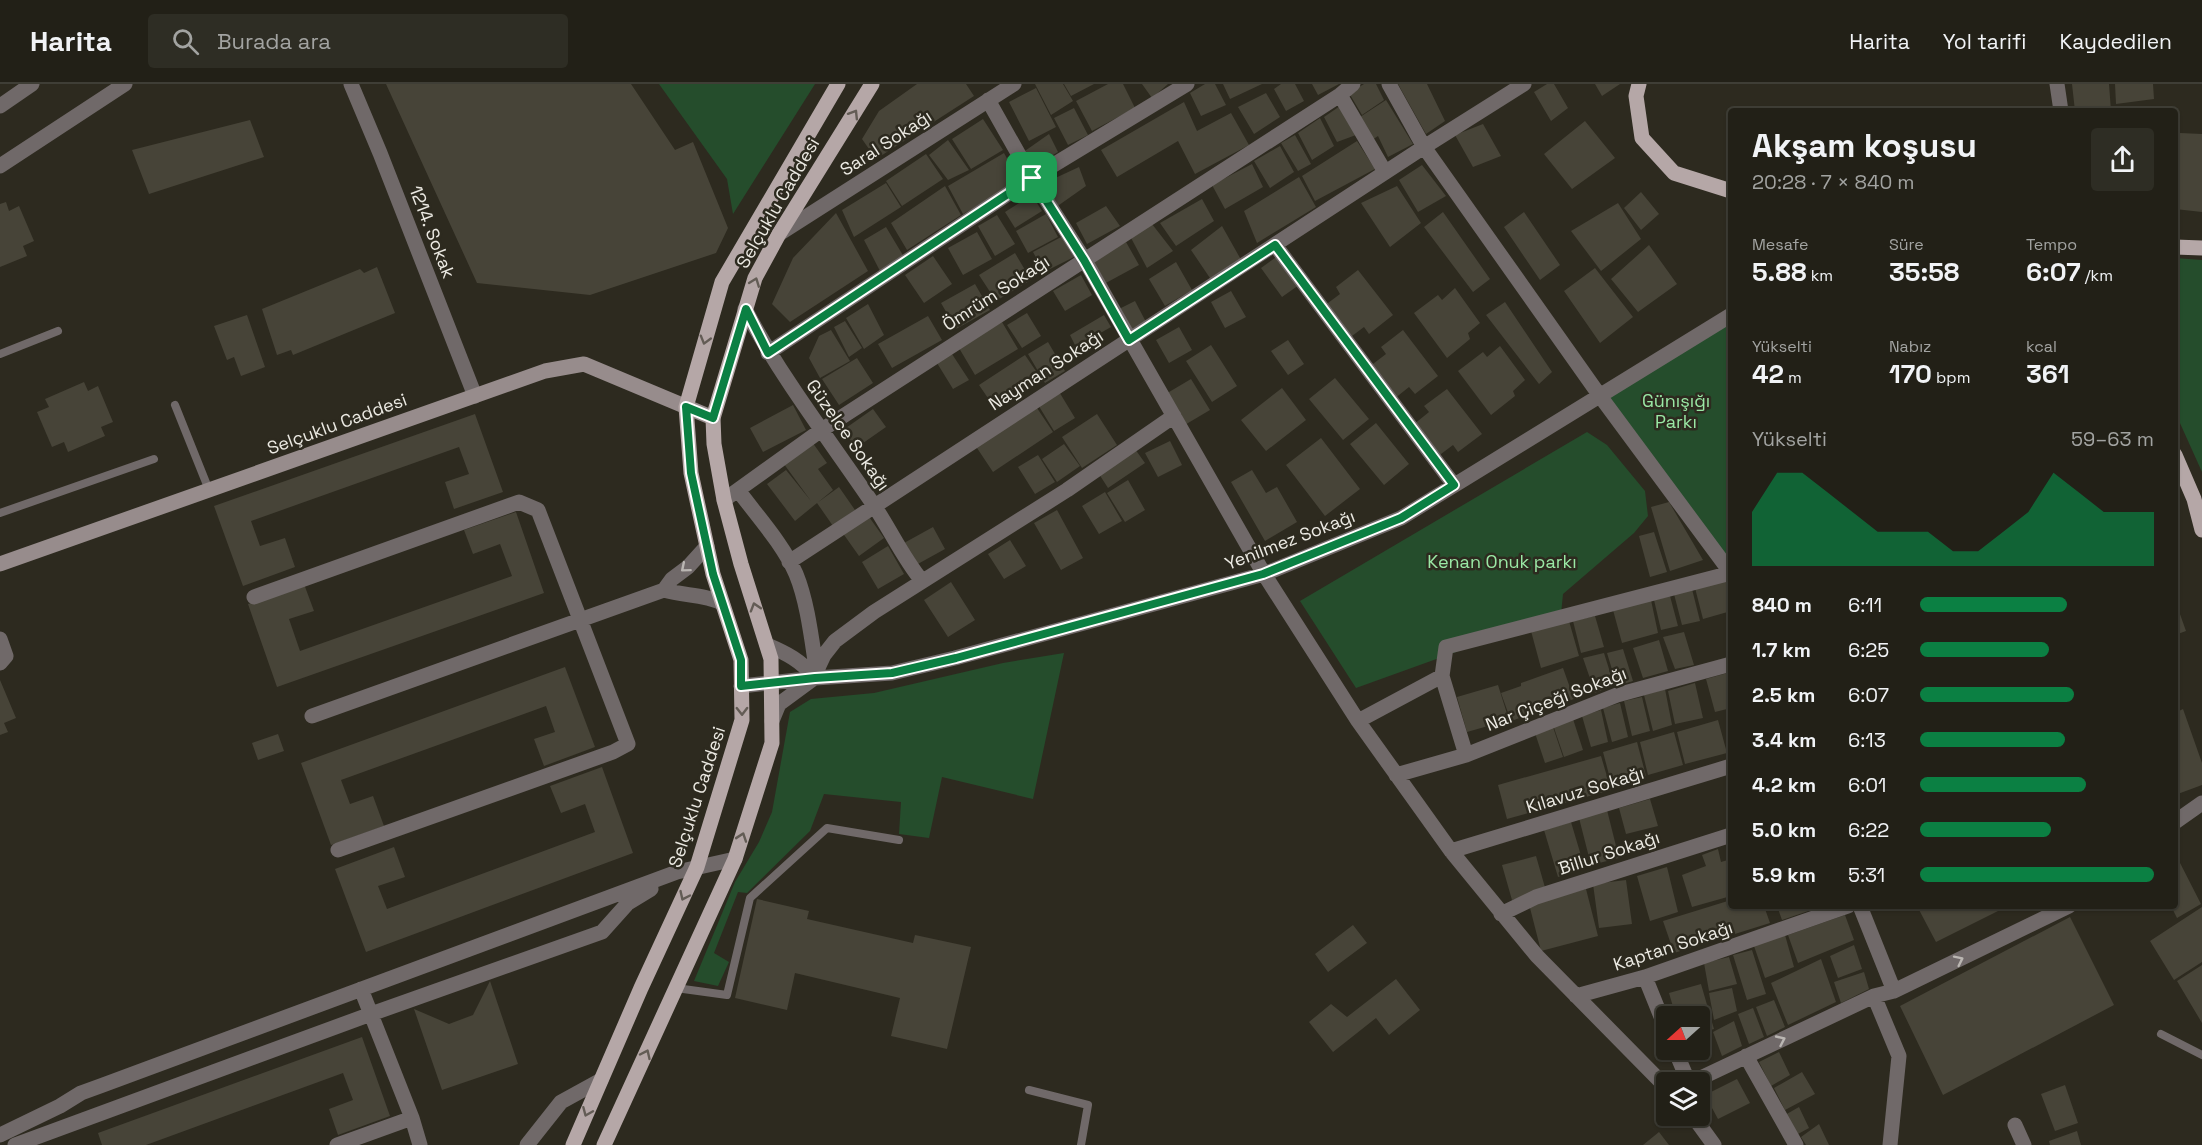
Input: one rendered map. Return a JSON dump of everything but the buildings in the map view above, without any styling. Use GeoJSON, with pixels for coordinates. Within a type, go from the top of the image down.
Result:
{"type":"FeatureCollection","features":[{"type":"Feature","properties":{"kind":"main road","name":"Selçuklu Caddesi"},"geometry":{"type":"LineString","coordinates":[[573,1145],[697,867],[742,720],[741,660],[722,603],[691,473],[686,407],[722,282],[838,84]]}},
{"type":"Feature","properties":{"kind":"main road","name":"Selçuklu Caddesi"},"geometry":{"type":"LineString","coordinates":[[604,1145],[735,859],[772,743],[771,659],[741,564],[724,500],[714,444],[713,418],[755,278],[779,234],[872,84]]}},
{"type":"Feature","properties":{"kind":"main road"},"geometry":{"type":"LineString","coordinates":[[1639,84],[1636,96],[1642,138],[1674,173],[1728,190]]}},
{"type":"Feature","properties":{"kind":"main road"},"geometry":{"type":"LineString","coordinates":[[2178,247],[2202,248]]}},
{"type":"Feature","properties":{"kind":"main road"},"geometry":{"type":"LineString","coordinates":[[2178,461],[2198,504],[2202,530]]}},
{"type":"Feature","properties":{"kind":"street"},"geometry":{"type":"LineString","coordinates":[[0,106],[32,84]]}},
{"type":"Feature","properties":{"kind":"street"},"geometry":{"type":"LineString","coordinates":[[0,166],[125,84]]}},
{"type":"Feature","properties":{"kind":"street","name":"1214. Sokak"},"geometry":{"type":"LineString","coordinates":[[351,84],[475,396]]}},
{"type":"Feature","properties":{"kind":"street","name":"Saral Sokağı"},"geometry":{"type":"LineString","coordinates":[[779,234],[1014,84]]}},
{"type":"Feature","properties":{"kind":"street"},"geometry":{"type":"LineString","coordinates":[[768,353],[1032,178],[1187,84]]}},
{"type":"Feature","properties":{"kind":"street","name":"Ömrüm Sokağı"},"geometry":{"type":"LineString","coordinates":[[724,500],[820,431],[1340,95],[1353,84]]}},
{"type":"Feature","properties":{"kind":"street"},"geometry":{"type":"LineString","coordinates":[[1389,84],[1424,147],[1600,396],[1728,569]]}},
{"type":"Feature","properties":{"kind":"street","name":"Nayman Sokağı"},"geometry":{"type":"LineString","coordinates":[[789,562],[1385,172],[1524,84]]}},
{"type":"Feature","properties":{"kind":"street"},"geometry":{"type":"LineString","coordinates":[[2057,84],[2061,108]]}},
{"type":"Feature","properties":{"kind":"street"},"geometry":{"type":"LineString","coordinates":[[1340,95],[1385,172]]}},
{"type":"Feature","properties":{"kind":"street"},"geometry":{"type":"LineString","coordinates":[[988,100],[1032,178],[1084,260],[1263,574],[1358,721],[1451,851],[1501,914],[1537,956],[1656,1078]]}},
{"type":"Feature","properties":{"kind":"street"},"geometry":{"type":"LineString","coordinates":[[1275,245],[1454,485]]}},
{"type":"Feature","properties":{"kind":"street","name":"Güzelce Sokağı"},"geometry":{"type":"LineString","coordinates":[[746,309],[768,353],[820,431],[874,505],[922,581]]}},
{"type":"Feature","properties":{"kind":"street","name":"Yenilmez Sokağı"},"geometry":{"type":"LineString","coordinates":[[741,686],[816,676],[903,670],[956,658],[1263,574],[1401,518],[1728,317]]}},
{"type":"Feature","properties":{"kind":"street","name":"Selçuklu Caddesi"},"geometry":{"type":"LineString","coordinates":[[0,564],[545,371],[584,363],[713,418]]}},
{"type":"Feature","properties":{"kind":"street"},"geometry":{"type":"LineString","coordinates":[[771,721],[779,704],[816,676],[824,655],[835,641],[922,581],[1067,490],[1174,416]]}},
{"type":"Feature","properties":{"kind":"street"},"geometry":{"type":"LineString","coordinates":[[738,490],[796,573],[816,676]]}},
{"type":"Feature","properties":{"kind":"street"},"geometry":{"type":"LineString","coordinates":[[254,597],[519,502],[538,510],[628,744],[613,752],[338,850]]}},
{"type":"Feature","properties":{"kind":"street"},"geometry":{"type":"LineString","coordinates":[[312,716],[664,590],[672,579],[688,567],[707,546]]}},
{"type":"Feature","properties":{"kind":"street"},"geometry":{"type":"LineString","coordinates":[[1466,755],[1442,676],[1446,647],[1728,574]]}},
{"type":"Feature","properties":{"kind":"street"},"geometry":{"type":"LineString","coordinates":[[664,590],[677,594],[713,598],[722,603]]}},
{"type":"Feature","properties":{"kind":"street"},"geometry":{"type":"LineString","coordinates":[[0,639],[6,656],[0,663]]}},
{"type":"Feature","properties":{"kind":"street"},"geometry":{"type":"LineString","coordinates":[[767,645],[804,664],[816,676]]}},
{"type":"Feature","properties":{"kind":"street","name":"Nar Çiçeği Sokağı"},"geometry":{"type":"LineString","coordinates":[[1396,775],[1466,755],[1617,695],[1728,665]]}},
{"type":"Feature","properties":{"kind":"street"},"geometry":{"type":"LineString","coordinates":[[1358,721],[1442,676]]}},
{"type":"Feature","properties":{"kind":"street","name":"Kılavuz Sokağı"},"geometry":{"type":"LineString","coordinates":[[1451,851],[1728,767]]}},
{"type":"Feature","properties":{"kind":"street"},"geometry":{"type":"LineString","coordinates":[[2178,820],[2202,803]]}},
{"type":"Feature","properties":{"kind":"street","name":"Billur Sokağı"},"geometry":{"type":"LineString","coordinates":[[1501,914],[1536,897],[1728,836]]}},
{"type":"Feature","properties":{"kind":"street"},"geometry":{"type":"LineString","coordinates":[[0,1135],[60,1106],[81,1093],[677,872],[735,859]]}},
{"type":"Feature","properties":{"kind":"street"},"geometry":{"type":"LineString","coordinates":[[15,1145],[602,932],[628,903],[677,872]]}},
{"type":"Feature","properties":{"kind":"street","name":"Kaptan Sokağı"},"geometry":{"type":"LineString","coordinates":[[1576,996],[1645,977],[1839,909]]}},
{"type":"Feature","properties":{"kind":"street"},"geometry":{"type":"LineString","coordinates":[[1861,909],[1894,991]]}},
{"type":"Feature","properties":{"kind":"street"},"geometry":{"type":"LineString","coordinates":[[2034,909],[2040,920]]}},
{"type":"Feature","properties":{"kind":"street"},"geometry":{"type":"LineString","coordinates":[[1710,1073],[1874,996],[1894,991],[2062,909]]}},
{"type":"Feature","properties":{"kind":"street"},"geometry":{"type":"LineString","coordinates":[[1645,977],[1657,1006]]}},
{"type":"Feature","properties":{"kind":"street"},"geometry":{"type":"LineString","coordinates":[[361,989],[412,1118],[420,1145]]}},
{"type":"Feature","properties":{"kind":"street"},"geometry":{"type":"LineString","coordinates":[[1874,996],[1899,1056],[1890,1145]]}},
{"type":"Feature","properties":{"kind":"street"},"geometry":{"type":"LineString","coordinates":[[1746,1056],[1796,1145]]}},
{"type":"Feature","properties":{"kind":"street"},"geometry":{"type":"LineString","coordinates":[[527,1145],[561,1102],[601,1080]]}},
{"type":"Feature","properties":{"kind":"street"},"geometry":{"type":"LineString","coordinates":[[337,1145],[412,1118]]}},
{"type":"Feature","properties":{"kind":"street"},"geometry":{"type":"LineString","coordinates":[[2015,1125],[2024,1145]]}},
{"type":"Feature","properties":{"kind":"street"},"geometry":{"type":"LineString","coordinates":[[1700,1126],[1714,1145]]}},
{"type":"Feature","properties":{"kind":"lane"},"geometry":{"type":"LineString","coordinates":[[0,354],[58,330]]}},
{"type":"Feature","properties":{"kind":"lane"},"geometry":{"type":"LineString","coordinates":[[175,405],[209,490]]}},
{"type":"Feature","properties":{"kind":"lane"},"geometry":{"type":"LineString","coordinates":[[0,513],[154,459]]}},
{"type":"Feature","properties":{"kind":"lane"},"geometry":{"type":"LineString","coordinates":[[676,988],[727,995],[750,898],[827,828],[899,840]]}},
{"type":"Feature","properties":{"kind":"lane"},"geometry":{"type":"LineString","coordinates":[[2161,1034],[2202,1054]]}},
{"type":"Feature","properties":{"kind":"lane"},"geometry":{"type":"LineString","coordinates":[[1029,1090],[1088,1105],[1081,1145]]}},
{"type":"Feature","properties":{"kind":"green space"},"geometry":{"type":"Polygon","coordinates":[[[659,84],[815,84],[733,214],[727,179],[659,84]]]}},
{"type":"Feature","properties":{"kind":"green space"},"geometry":{"type":"Polygon","coordinates":[[[2178,258],[2202,260],[2202,472],[2178,419],[2178,258]]]}},
{"type":"Feature","properties":{"kind":"green space","name":"Günışığı Parkı"},"geometry":{"type":"Polygon","coordinates":[[[1728,317],[1728,569],[1600,396],[1728,317]]]}},
{"type":"Feature","properties":{"kind":"green space","name":"Kenan Onuk parkı"},"geometry":{"type":"Polygon","coordinates":[[[1587,432],[1607,445],[1645,491],[1648,516],[1634,533],[1563,594],[1561,614],[1356,688],[1300,601],[1587,432]]]}},
{"type":"Feature","properties":{"kind":"green space"},"geometry":{"type":"Polygon","coordinates":[[[1064,653],[1033,799],[942,777],[929,838],[899,834],[901,802],[824,794],[810,831],[747,893],[738,892],[714,953],[729,962],[718,986],[694,981],[735,882],[759,842],[772,812],[790,712],[811,699],[874,693],[1003,663],[1064,653]]]}},
{"type":"Feature","properties":{"kind":"route"},"geometry":{"type":"LineString","coordinates":[[1032,178],[1084,260],[1129,340],[1275,245],[1454,485],[1401,518],[1263,574],[956,658],[892,673],[741,686],[741,660],[713,574],[691,473],[686,407],[713,418],[746,309],[768,353],[1032,178]]}}]}
